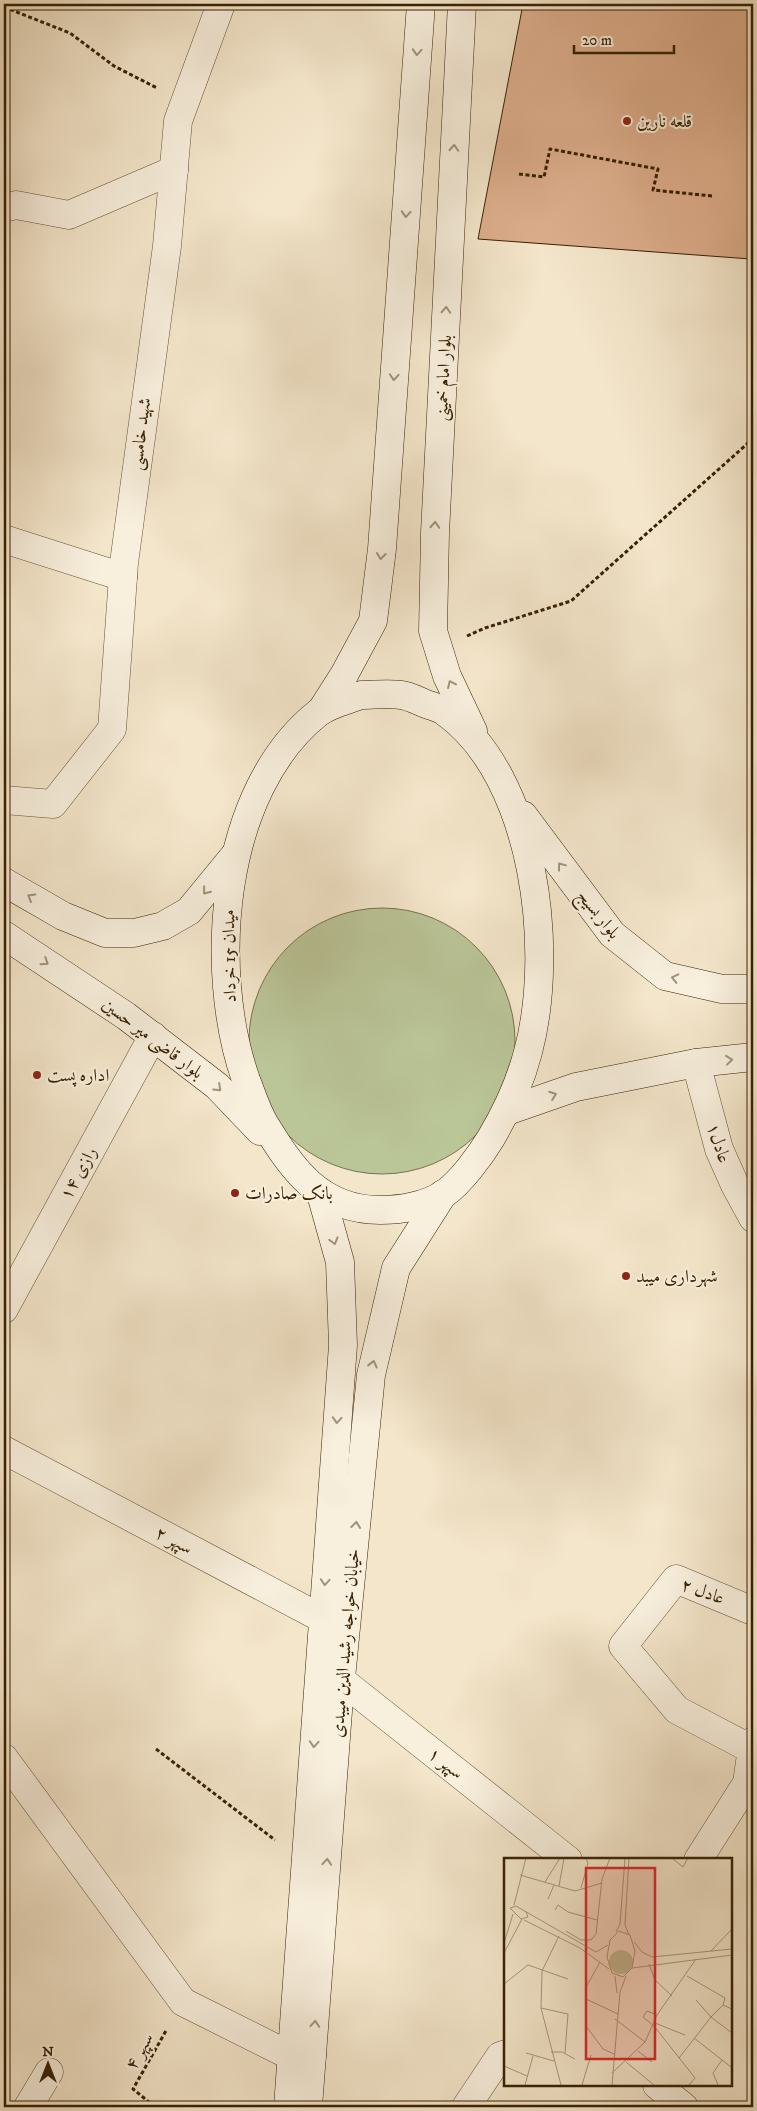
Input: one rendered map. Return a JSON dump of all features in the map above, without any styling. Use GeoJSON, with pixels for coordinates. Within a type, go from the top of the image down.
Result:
{"type":"FeatureCollection","features":[{"type":"Feature","properties":{"kind":"main road","name":"شهید خامسی"},"geometry":{"type":"LineString","coordinates":[[4,800],[53,804],[112,729],[123,577],[144,403],[167,246],[178,121],[221,4]]}},
{"type":"Feature","properties":{"kind":"main road"},"geometry":{"type":"LineString","coordinates":[[321,710],[344,675],[373,621],[382,549],[421,4]]}},
{"type":"Feature","properties":{"kind":"main road","name":"بلوار امام خمینی"},"geometry":{"type":"LineString","coordinates":[[462,4],[435,533],[433,631],[447,676],[479,744]]}},
{"type":"Feature","properties":{"kind":"main road"},"geometry":{"type":"LineString","coordinates":[[4,208],[16,205],[69,215],[174,170]]}},
{"type":"Feature","properties":{"kind":"main road"},"geometry":{"type":"LineString","coordinates":[[4,539],[123,577]]}},
{"type":"Feature","properties":{"kind":"main road","name":"میدان 15 خرداد"},"geometry":{"type":"LineString","coordinates":[[361,695],[403,695],[443,710],[479,744],[507,794],[528,853],[533,881],[538,918],[538,987],[528,1051],[507,1111],[479,1159],[443,1194],[403,1210],[361,1210],[321,1194],[286,1159],[257,1111],[239,1060],[226,987],[226,918],[236,853],[257,794],[286,744],[321,710],[361,695]]}},
{"type":"Feature","properties":{"kind":"main road","name":"بلوار بسیج"},"geometry":{"type":"LineString","coordinates":[[507,794],[612,934],[665,976],[722,990],[753,989]]}},
{"type":"Feature","properties":{"kind":"main road"},"geometry":{"type":"LineString","coordinates":[[4,882],[63,916],[105,933],[134,933],[163,926],[190,911],[236,853]]}},
{"type":"Feature","properties":{"kind":"main road","name":"بلوار قاضی میر حسین"},"geometry":{"type":"LineString","coordinates":[[4,935],[126,1016],[217,1086],[286,1159]]}},
{"type":"Feature","properties":{"kind":"main road","name":"رازی ۱۴"},"geometry":{"type":"LineString","coordinates":[[4,1309],[153,1036]]}},
{"type":"Feature","properties":{"kind":"main road"},"geometry":{"type":"LineString","coordinates":[[507,1111],[576,1087],[696,1063],[753,1057]]}},
{"type":"Feature","properties":{"kind":"main road","name":"عادل۱"},"geometry":{"type":"LineString","coordinates":[[696,1063],[719,1149],[735,1185],[753,1218]]}},
{"type":"Feature","properties":{"kind":"main road","name":"خیابان خواجه رشید الدین میبدی"},"geometry":{"type":"LineString","coordinates":[[288,2107],[302,2056],[335,1619],[343,1345],[340,1262],[321,1194]]}},
{"type":"Feature","properties":{"kind":"main road","name":"خیابان خواجه رشید الدین میبدی"},"geometry":{"type":"LineString","coordinates":[[335,1619],[371,1375],[396,1268],[443,1194]]}},
{"type":"Feature","properties":{"kind":"main road","name":"سپهر ۲"},"geometry":{"type":"LineString","coordinates":[[4,1450],[335,1619]]}},
{"type":"Feature","properties":{"kind":"main road","name":"عادل ۲"},"geometry":{"type":"LineString","coordinates":[[752,1748],[678,1710],[623,1646],[676,1579],[753,1611]]}},
{"type":"Feature","properties":{"kind":"main road","name":"خیابان خواجه رشید الدین میبدی"},"geometry":{"type":"LineString","coordinates":[[308,2107],[302,2056],[305,1863],[330,1678]]}},
{"type":"Feature","properties":{"kind":"main road","name":"سپهر ۱"},"geometry":{"type":"LineString","coordinates":[[330,1678],[565,1858]]}},
{"type":"Feature","properties":{"kind":"main road"},"geometry":{"type":"LineString","coordinates":[[699,1858],[747,1783],[752,1748]]}},
{"type":"Feature","properties":{"kind":"main road"},"geometry":{"type":"LineString","coordinates":[[4,1758],[183,2002],[302,2056]]}},
{"type":"Feature","properties":{"kind":"main road"},"geometry":{"type":"LineString","coordinates":[[466,2107],[500,2056],[504,2055]]}},
{"type":"Feature","properties":{"kind":"main road"},"geometry":{"type":"LineString","coordinates":[[28,2107],[49,2072]]}},
{"type":"Feature","properties":{"kind":"main road"},"geometry":{"type":"LineString","coordinates":[[658,2086],[684,2107]]}},
{"type":"Feature","properties":{"kind":"path"},"geometry":{"type":"LineString","coordinates":[[4,7],[70,33],[114,66],[185,102]]}},
{"type":"Feature","properties":{"kind":"path"},"geometry":{"type":"LineString","coordinates":[[519,174],[544,177],[550,149],[658,169],[653,190],[712,196]]}},
{"type":"Feature","properties":{"kind":"path"},"geometry":{"type":"LineString","coordinates":[[439,650],[485,628],[571,601],[747,444],[753,434]]}},
{"type":"Feature","properties":{"kind":"path"},"geometry":{"type":"LineString","coordinates":[[156,1749],[305,1863]]}},
{"type":"Feature","properties":{"kind":"path","name":"سپهر ۴"},"geometry":{"type":"LineString","coordinates":[[155,2107],[133,2088],[183,2002]]}},
{"type":"Feature","properties":{"kind":"green space"},"geometry":{"type":"Polygon","coordinates":[[[382,908],[408,911],[433,918],[456,930],[476,947],[493,967],[505,990],[512,1015],[515,1041],[512,1067],[505,1092],[493,1115],[476,1135],[456,1152],[433,1164],[408,1171],[382,1174],[356,1171],[331,1164],[308,1152],[288,1135],[271,1115],[259,1092],[252,1067],[249,1041],[252,1015],[259,990],[271,967],[288,947],[308,930],[331,918],[356,911],[382,908]]]}},
{"type":"Feature","properties":{"kind":"building","name":"قلعه نارین"},"geometry":{"type":"Polygon","coordinates":[[[523,4],[753,4],[753,258],[478,239],[523,4]]]}},
{"type":"Feature","properties":{"kind":"place","name":"قلعه نارین"},"geometry":{"type":"Point","coordinates":[627,121]}},
{"type":"Feature","properties":{"kind":"place","name":"اداره پست"},"geometry":{"type":"Point","coordinates":[37,1075]}},
{"type":"Feature","properties":{"kind":"place","name":"بانک صادرات"},"geometry":{"type":"Point","coordinates":[235,1193]}},
{"type":"Feature","properties":{"kind":"place","name":"شهرداری میبد"},"geometry":{"type":"Point","coordinates":[626,1276]}}]}
